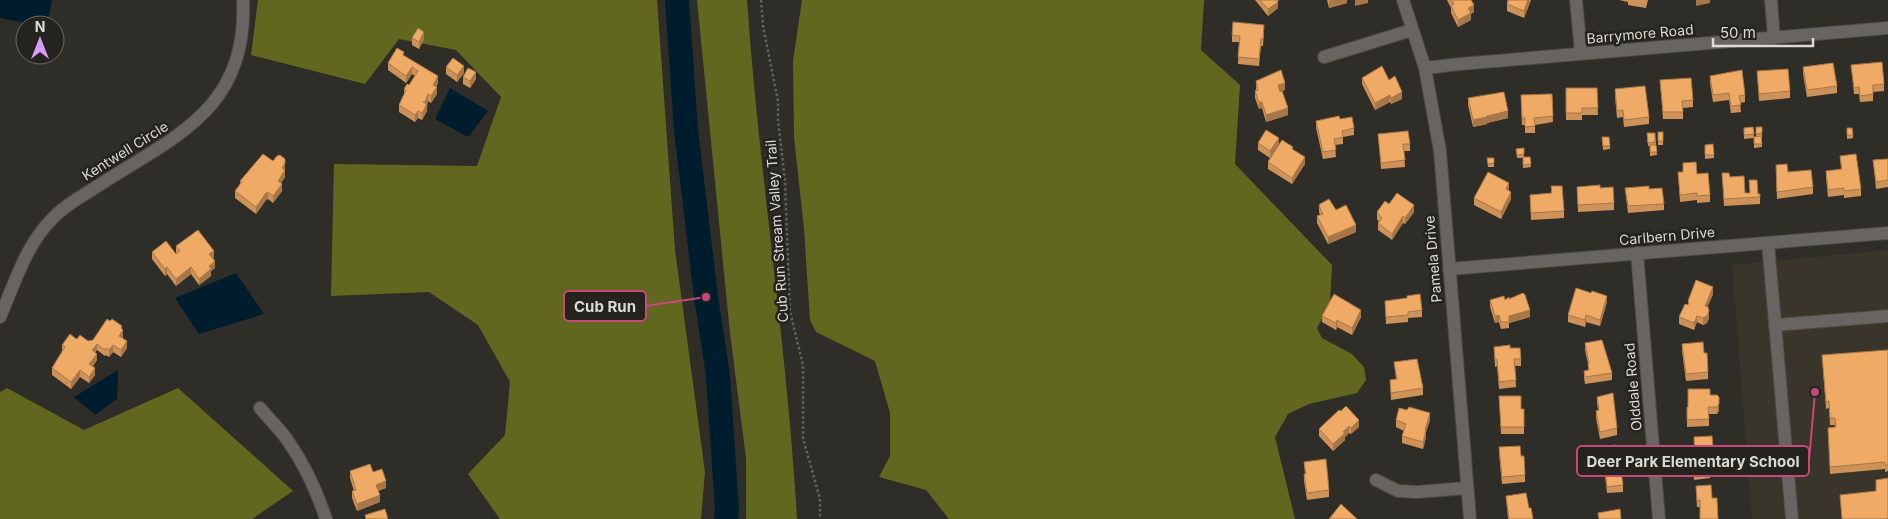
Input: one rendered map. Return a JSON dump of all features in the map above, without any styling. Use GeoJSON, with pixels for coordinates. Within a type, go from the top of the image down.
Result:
{"type":"FeatureCollection","features":[{"type":"Feature","properties":{"kind":"street","name":"Kentwell Circle"},"geometry":{"type":"LineString","coordinates":[[0,317],[30,248],[44,227],[54,217],[105,181],[177,137],[208,109],[228,79],[232,68],[242,34],[243,0]]}},
{"type":"Feature","properties":{"kind":"street","name":"Pamela Drive"},"geometry":{"type":"LineString","coordinates":[[1403,0],[1425,68],[1440,151],[1470,519]]}},
{"type":"Feature","properties":{"kind":"street"},"geometry":{"type":"LineString","coordinates":[[1576,0],[1581,53]]}},
{"type":"Feature","properties":{"kind":"street"},"geometry":{"type":"LineString","coordinates":[[1771,0],[1774,38]]}},
{"type":"Feature","properties":{"kind":"street","name":"Barrymore Road"},"geometry":{"type":"LineString","coordinates":[[1425,68],[1581,53],[1888,28]]}},
{"type":"Feature","properties":{"kind":"street"},"geometry":{"type":"LineString","coordinates":[[1324,57],[1412,30]]}},
{"type":"Feature","properties":{"kind":"street","name":"Carlbern Drive"},"geometry":{"type":"LineString","coordinates":[[1450,269],[1888,233]]}},
{"type":"Feature","properties":{"kind":"street"},"geometry":{"type":"LineString","coordinates":[[1768,243],[1792,519]]}},
{"type":"Feature","properties":{"kind":"street","name":"Olddale Road"},"geometry":{"type":"LineString","coordinates":[[1637,254],[1659,519]]}},
{"type":"Feature","properties":{"kind":"street"},"geometry":{"type":"LineString","coordinates":[[1776,325],[1888,316]]}},
{"type":"Feature","properties":{"kind":"street"},"geometry":{"type":"LineString","coordinates":[[260,408],[288,440],[303,464],[319,498],[326,519]]}},
{"type":"Feature","properties":{"kind":"street"},"geometry":{"type":"LineString","coordinates":[[1376,480],[1398,491],[1417,492],[1467,488]]}},
{"type":"Feature","properties":{"kind":"path","name":"Cub Run Stream Valley Trail"},"geometry":{"type":"LineString","coordinates":[[761,0],[763,26],[778,101],[778,120],[785,181],[790,312],[803,365],[803,438],[820,499],[820,519]]}},
{"type":"Feature","properties":{"kind":"shaded area"},"geometry":{"type":"Polygon","coordinates":[[[1888,250],[1888,519],[1752,519],[1732,265],[1888,250]]]}},
{"type":"Feature","properties":{"kind":"green space"},"geometry":{"type":"Polygon","coordinates":[[[258,0],[657,0],[675,250],[705,472],[701,519],[500,519],[468,474],[505,435],[510,382],[478,325],[429,292],[331,296],[334,164],[477,166],[501,97],[456,50],[399,39],[365,84],[251,55],[258,0]]]}},
{"type":"Feature","properties":{"kind":"green space"},"geometry":{"type":"Polygon","coordinates":[[[697,0],[747,0],[758,130],[787,389],[797,519],[746,519],[746,458],[730,333],[697,0]]]}},
{"type":"Feature","properties":{"kind":"green space"},"geometry":{"type":"Polygon","coordinates":[[[802,0],[1204,0],[1201,50],[1240,85],[1235,164],[1332,265],[1330,303],[1317,328],[1322,338],[1352,354],[1364,367],[1366,380],[1357,393],[1309,404],[1288,414],[1275,437],[1295,519],[949,519],[926,490],[879,477],[890,456],[890,413],[875,361],[816,332],[810,320],[804,229],[794,137],[793,61],[802,0]]]}},
{"type":"Feature","properties":{"kind":"green space"},"geometry":{"type":"Polygon","coordinates":[[[7,388],[84,430],[178,388],[293,491],[252,519],[0,519],[0,392],[7,388]]]}},
{"type":"Feature","properties":{"kind":"water"},"geometry":{"type":"Polygon","coordinates":[[[0,0],[52,0],[49,15],[15,15],[15,21],[0,18],[0,0]]]}},
{"type":"Feature","properties":{"kind":"water"},"geometry":{"type":"Polygon","coordinates":[[[450,88],[488,111],[468,137],[435,119],[450,88]]]}},
{"type":"Feature","properties":{"kind":"water"},"geometry":{"type":"Polygon","coordinates":[[[236,273],[264,314],[199,334],[175,298],[236,273]]]}},
{"type":"Feature","properties":{"kind":"water"},"geometry":{"type":"Polygon","coordinates":[[[118,370],[117,399],[95,415],[74,397],[118,370]]]}},
{"type":"Feature","properties":{"kind":"building"},"geometry":{"type":"Polygon","coordinates":[[[1260,0],[1277,0],[1278,2],[1268,9],[1260,0]]]}},
{"type":"Feature","properties":{"kind":"building"},"geometry":{"type":"Polygon","coordinates":[[[1450,0],[1471,0],[1474,5],[1468,8],[1471,13],[1458,20],[1451,6],[1454,4],[1450,0]]]}},
{"type":"Feature","properties":{"kind":"building"},"geometry":{"type":"Polygon","coordinates":[[[1508,0],[1528,0],[1524,11],[1507,4],[1508,0]]]}},
{"type":"Feature","properties":{"kind":"building"},"geometry":{"type":"Polygon","coordinates":[[[1233,22],[1264,25],[1259,59],[1238,57],[1240,36],[1232,35],[1233,22]]]}},
{"type":"Feature","properties":{"kind":"building"},"geometry":{"type":"Polygon","coordinates":[[[418,28],[424,32],[419,42],[412,38],[418,28]]]}},
{"type":"Feature","properties":{"kind":"building"},"geometry":{"type":"Polygon","coordinates":[[[397,48],[404,52],[403,55],[438,76],[433,85],[437,87],[431,96],[428,94],[425,102],[423,102],[427,104],[422,113],[418,111],[415,115],[399,105],[406,90],[404,89],[418,71],[412,67],[406,76],[388,63],[397,48]]]}},
{"type":"Feature","properties":{"kind":"building"},"geometry":{"type":"Polygon","coordinates":[[[453,58],[464,66],[457,75],[446,67],[453,58]]]}},
{"type":"Feature","properties":{"kind":"building"},"geometry":{"type":"Polygon","coordinates":[[[1882,62],[1884,84],[1873,85],[1873,94],[1860,96],[1859,87],[1854,88],[1851,65],[1882,62]]]}},
{"type":"Feature","properties":{"kind":"building"},"geometry":{"type":"Polygon","coordinates":[[[1833,63],[1837,86],[1807,90],[1803,67],[1833,63]]]}},
{"type":"Feature","properties":{"kind":"building"},"geometry":{"type":"Polygon","coordinates":[[[1382,66],[1389,80],[1395,76],[1402,92],[1391,98],[1390,95],[1375,103],[1362,78],[1382,66]]]}},
{"type":"Feature","properties":{"kind":"building"},"geometry":{"type":"Polygon","coordinates":[[[468,68],[476,72],[470,81],[463,77],[468,68]]]}},
{"type":"Feature","properties":{"kind":"building"},"geometry":{"type":"Polygon","coordinates":[[[1788,69],[1790,91],[1759,94],[1757,71],[1788,69]]]}},
{"type":"Feature","properties":{"kind":"building"},"geometry":{"type":"Polygon","coordinates":[[[1281,70],[1285,83],[1278,85],[1288,108],[1266,115],[1262,102],[1259,102],[1255,91],[1258,90],[1256,81],[1281,70]]]}},
{"type":"Feature","properties":{"kind":"building"},"geometry":{"type":"Polygon","coordinates":[[[1742,70],[1745,95],[1739,96],[1741,105],[1731,106],[1729,93],[1713,95],[1710,76],[1742,70]]]}},
{"type":"Feature","properties":{"kind":"building"},"geometry":{"type":"Polygon","coordinates":[[[1691,78],[1693,100],[1682,101],[1683,112],[1663,112],[1660,80],[1691,78]]]}},
{"type":"Feature","properties":{"kind":"building"},"geometry":{"type":"Polygon","coordinates":[[[1645,86],[1649,117],[1624,120],[1623,110],[1617,111],[1615,89],[1645,86]]]}},
{"type":"Feature","properties":{"kind":"building"},"geometry":{"type":"Polygon","coordinates":[[[1566,88],[1597,88],[1598,108],[1582,108],[1582,113],[1566,113],[1566,88]]]}},
{"type":"Feature","properties":{"kind":"building"},"geometry":{"type":"Polygon","coordinates":[[[1504,92],[1508,111],[1473,120],[1468,98],[1504,92]]]}},
{"type":"Feature","properties":{"kind":"building"},"geometry":{"type":"Polygon","coordinates":[[[1552,94],[1553,116],[1534,118],[1535,126],[1525,127],[1525,118],[1522,118],[1521,95],[1552,94]]]}},
{"type":"Feature","properties":{"kind":"building"},"geometry":{"type":"Polygon","coordinates":[[[1339,116],[1340,119],[1352,117],[1354,128],[1342,131],[1343,137],[1334,139],[1336,150],[1323,152],[1316,121],[1339,116]]]}},
{"type":"Feature","properties":{"kind":"building"},"geometry":{"type":"Polygon","coordinates":[[[1753,127],[1754,134],[1744,135],[1744,128],[1753,127]]]}},
{"type":"Feature","properties":{"kind":"building"},"geometry":{"type":"Polygon","coordinates":[[[1756,127],[1762,127],[1762,133],[1756,134],[1756,127]]]}},
{"type":"Feature","properties":{"kind":"building"},"geometry":{"type":"Polygon","coordinates":[[[1847,128],[1852,128],[1853,135],[1847,135],[1847,128]]]}},
{"type":"Feature","properties":{"kind":"building"},"geometry":{"type":"Polygon","coordinates":[[[1266,130],[1279,138],[1270,151],[1258,143],[1266,130]]]}},
{"type":"Feature","properties":{"kind":"building"},"geometry":{"type":"Polygon","coordinates":[[[1408,131],[1410,144],[1403,144],[1405,160],[1381,163],[1378,134],[1408,131]]]}},
{"type":"Feature","properties":{"kind":"building"},"geometry":{"type":"Polygon","coordinates":[[[1658,132],[1663,132],[1663,141],[1658,141],[1658,132]]]}},
{"type":"Feature","properties":{"kind":"building"},"geometry":{"type":"Polygon","coordinates":[[[1647,133],[1655,133],[1655,142],[1648,143],[1647,133]]]}},
{"type":"Feature","properties":{"kind":"building"},"geometry":{"type":"Polygon","coordinates":[[[1761,136],[1762,144],[1754,144],[1754,137],[1761,136]]]}},
{"type":"Feature","properties":{"kind":"building"},"geometry":{"type":"Polygon","coordinates":[[[1602,137],[1609,137],[1610,146],[1603,146],[1602,137]]]}},
{"type":"Feature","properties":{"kind":"building"},"geometry":{"type":"Polygon","coordinates":[[[1282,140],[1305,157],[1292,178],[1268,162],[1282,140]]]}},
{"type":"Feature","properties":{"kind":"building"},"geometry":{"type":"Polygon","coordinates":[[[1713,144],[1714,155],[1705,155],[1705,145],[1713,144]]]}},
{"type":"Feature","properties":{"kind":"building"},"geometry":{"type":"Polygon","coordinates":[[[1650,145],[1656,145],[1657,152],[1650,152],[1650,145]]]}},
{"type":"Feature","properties":{"kind":"building"},"geometry":{"type":"Polygon","coordinates":[[[1524,148],[1524,154],[1517,155],[1516,149],[1524,148]]]}},
{"type":"Feature","properties":{"kind":"building"},"geometry":{"type":"Polygon","coordinates":[[[263,154],[273,161],[280,155],[285,159],[282,168],[285,170],[278,181],[282,184],[273,196],[268,192],[266,193],[256,207],[235,191],[242,182],[240,181],[263,154]]]}},
{"type":"Feature","properties":{"kind":"building"},"geometry":{"type":"Polygon","coordinates":[[[1856,154],[1861,189],[1844,191],[1844,188],[1828,190],[1826,171],[1842,169],[1840,156],[1856,154]]]}},
{"type":"Feature","properties":{"kind":"building"},"geometry":{"type":"Polygon","coordinates":[[[1523,157],[1530,157],[1531,164],[1523,165],[1523,157]]]}},
{"type":"Feature","properties":{"kind":"building"},"geometry":{"type":"Polygon","coordinates":[[[1487,158],[1494,158],[1494,163],[1488,164],[1487,158]]]}},
{"type":"Feature","properties":{"kind":"building"},"geometry":{"type":"Polygon","coordinates":[[[1888,159],[1888,180],[1876,182],[1873,160],[1888,159]]]}},
{"type":"Feature","properties":{"kind":"building"},"geometry":{"type":"Polygon","coordinates":[[[1696,162],[1697,174],[1708,173],[1710,195],[1697,196],[1697,193],[1680,195],[1678,172],[1683,172],[1683,163],[1696,162]]]}},
{"type":"Feature","properties":{"kind":"building"},"geometry":{"type":"Polygon","coordinates":[[[1787,164],[1788,172],[1811,170],[1813,187],[1777,192],[1776,165],[1787,164]]]}},
{"type":"Feature","properties":{"kind":"building"},"geometry":{"type":"Polygon","coordinates":[[[1488,172],[1509,183],[1506,189],[1511,192],[1501,212],[1474,198],[1488,172]]]}},
{"type":"Feature","properties":{"kind":"building"},"geometry":{"type":"Polygon","coordinates":[[[1722,173],[1729,173],[1730,177],[1744,176],[1745,193],[1750,193],[1749,180],[1757,180],[1760,197],[1724,199],[1722,173]]]}},
{"type":"Feature","properties":{"kind":"building"},"geometry":{"type":"Polygon","coordinates":[[[1600,185],[1600,188],[1613,187],[1614,203],[1578,205],[1577,187],[1600,185]]]}},
{"type":"Feature","properties":{"kind":"building"},"geometry":{"type":"Polygon","coordinates":[[[1551,186],[1562,186],[1564,211],[1531,213],[1530,195],[1552,193],[1551,186]]]}},
{"type":"Feature","properties":{"kind":"building"},"geometry":{"type":"Polygon","coordinates":[[[1649,186],[1649,189],[1662,188],[1664,204],[1628,206],[1625,188],[1649,186]]]}},
{"type":"Feature","properties":{"kind":"building"},"geometry":{"type":"Polygon","coordinates":[[[1397,193],[1414,205],[1405,218],[1403,216],[1392,234],[1378,223],[1382,218],[1377,212],[1385,201],[1389,204],[1397,193]]]}},
{"type":"Feature","properties":{"kind":"building"},"geometry":{"type":"Polygon","coordinates":[[[1329,199],[1336,210],[1346,205],[1356,225],[1328,237],[1317,216],[1323,214],[1319,206],[1320,204],[1329,199]]]}},
{"type":"Feature","properties":{"kind":"building"},"geometry":{"type":"Polygon","coordinates":[[[198,230],[214,251],[209,254],[215,261],[209,266],[211,269],[199,279],[191,267],[176,279],[167,267],[165,269],[152,252],[166,241],[176,254],[180,251],[176,246],[198,230]]]}},
{"type":"Feature","properties":{"kind":"building"},"geometry":{"type":"Polygon","coordinates":[[[1696,280],[1713,287],[1705,306],[1708,307],[1709,311],[1707,316],[1703,318],[1697,316],[1694,323],[1679,317],[1685,304],[1688,305],[1696,280]]]}},
{"type":"Feature","properties":{"kind":"building"},"geometry":{"type":"Polygon","coordinates":[[[1576,288],[1607,296],[1600,320],[1586,315],[1585,320],[1568,315],[1576,288]]]}},
{"type":"Feature","properties":{"kind":"building"},"geometry":{"type":"Polygon","coordinates":[[[1523,293],[1530,310],[1509,316],[1509,322],[1501,322],[1499,315],[1495,316],[1490,300],[1504,296],[1505,300],[1523,293]]]}},
{"type":"Feature","properties":{"kind":"building"},"geometry":{"type":"Polygon","coordinates":[[[1334,294],[1361,310],[1352,328],[1337,320],[1336,323],[1322,316],[1334,294]]]}},
{"type":"Feature","properties":{"kind":"building"},"geometry":{"type":"Polygon","coordinates":[[[1420,294],[1422,310],[1408,312],[1408,315],[1386,317],[1385,301],[1420,294]]]}},
{"type":"Feature","properties":{"kind":"building"},"geometry":{"type":"Polygon","coordinates":[[[107,319],[110,321],[112,319],[122,326],[123,330],[119,336],[127,341],[121,350],[113,345],[109,350],[106,348],[105,350],[97,344],[92,350],[97,354],[89,364],[95,368],[89,377],[80,370],[71,382],[52,368],[65,347],[62,345],[70,334],[77,339],[80,335],[88,341],[93,340],[107,319]]]}},
{"type":"Feature","properties":{"kind":"building"},"geometry":{"type":"Polygon","coordinates":[[[1602,340],[1612,373],[1585,377],[1584,371],[1589,370],[1589,363],[1585,343],[1602,340]]]}},
{"type":"Feature","properties":{"kind":"building"},"geometry":{"type":"Polygon","coordinates":[[[1703,342],[1704,353],[1707,353],[1708,372],[1686,374],[1682,344],[1703,342]]]}},
{"type":"Feature","properties":{"kind":"building"},"geometry":{"type":"Polygon","coordinates":[[[1510,345],[1510,348],[1520,348],[1521,359],[1514,359],[1516,380],[1499,382],[1494,347],[1510,345]]]}},
{"type":"Feature","properties":{"kind":"building"},"geometry":{"type":"Polygon","coordinates":[[[1888,350],[1888,465],[1885,465],[1885,462],[1830,467],[1828,428],[1836,427],[1835,418],[1830,418],[1829,401],[1826,402],[1822,355],[1888,350]]]}},
{"type":"Feature","properties":{"kind":"building"},"geometry":{"type":"Polygon","coordinates":[[[1417,359],[1423,388],[1391,393],[1390,380],[1397,379],[1394,362],[1417,359]]]}},
{"type":"Feature","properties":{"kind":"building"},"geometry":{"type":"Polygon","coordinates":[[[1688,389],[1710,389],[1710,395],[1717,395],[1719,397],[1717,407],[1708,407],[1709,419],[1687,420],[1688,389]]]}},
{"type":"Feature","properties":{"kind":"building"},"geometry":{"type":"Polygon","coordinates":[[[1613,393],[1617,428],[1600,432],[1596,411],[1599,410],[1597,397],[1613,393]]]}},
{"type":"Feature","properties":{"kind":"building"},"geometry":{"type":"Polygon","coordinates":[[[1499,396],[1521,396],[1521,409],[1524,409],[1524,427],[1501,427],[1499,396]]]}},
{"type":"Feature","properties":{"kind":"building"},"geometry":{"type":"Polygon","coordinates":[[[1346,406],[1359,420],[1351,428],[1349,426],[1343,432],[1345,433],[1333,444],[1319,429],[1346,406]]]}},
{"type":"Feature","properties":{"kind":"building"},"geometry":{"type":"Polygon","coordinates":[[[1409,407],[1430,413],[1423,442],[1402,436],[1406,424],[1396,420],[1399,408],[1407,410],[1409,407]]]}},
{"type":"Feature","properties":{"kind":"building"},"geometry":{"type":"Polygon","coordinates":[[[1712,436],[1714,458],[1709,458],[1710,472],[1694,473],[1694,437],[1712,436]]]}},
{"type":"Feature","properties":{"kind":"building"},"geometry":{"type":"Polygon","coordinates":[[[1616,445],[1619,468],[1616,468],[1617,471],[1621,471],[1623,485],[1607,487],[1605,469],[1601,470],[1599,447],[1616,445]]]}},
{"type":"Feature","properties":{"kind":"building"},"geometry":{"type":"Polygon","coordinates":[[[1520,446],[1521,456],[1524,456],[1525,475],[1502,477],[1499,447],[1520,446]]]}},
{"type":"Feature","properties":{"kind":"building"},"geometry":{"type":"Polygon","coordinates":[[[1326,459],[1329,490],[1307,493],[1304,462],[1326,459]]]}},
{"type":"Feature","properties":{"kind":"building"},"geometry":{"type":"Polygon","coordinates":[[[370,464],[373,472],[382,469],[386,481],[376,485],[380,495],[357,504],[352,491],[356,490],[350,471],[370,464]]]}},
{"type":"Feature","properties":{"kind":"building"},"geometry":{"type":"Polygon","coordinates":[[[1888,478],[1888,519],[1842,519],[1840,495],[1876,491],[1876,480],[1888,478]]]}},
{"type":"Feature","properties":{"kind":"building"},"geometry":{"type":"Polygon","coordinates":[[[1711,485],[1712,498],[1717,498],[1718,519],[1700,519],[1700,500],[1697,501],[1696,486],[1711,485]]]}},
{"type":"Feature","properties":{"kind":"building"},"geometry":{"type":"Polygon","coordinates":[[[1526,493],[1533,519],[1509,519],[1506,496],[1526,493]]]}},
{"type":"Feature","properties":{"kind":"building"},"geometry":{"type":"Polygon","coordinates":[[[1341,504],[1357,519],[1329,519],[1341,504]]]}},
{"type":"Feature","properties":{"kind":"building"},"geometry":{"type":"Polygon","coordinates":[[[385,509],[388,519],[366,519],[365,515],[385,509]]]}},
{"type":"Feature","properties":{"kind":"building"},"geometry":{"type":"Polygon","coordinates":[[[1620,509],[1621,519],[1599,519],[1598,513],[1620,509]]]}},
{"type":"Feature","properties":{"kind":"waterway"},"geometry":{"type":"LineString","coordinates":[[677,0],[686,130],[706,297],[718,375],[726,519]]}},
{"type":"Feature","properties":{"kind":"place","name":"Cub Run"},"geometry":{"type":"Point","coordinates":[706,297]}},
{"type":"Feature","properties":{"kind":"place","name":"Deer Park Elementary School"},"geometry":{"type":"Point","coordinates":[1815,392]}}]}
